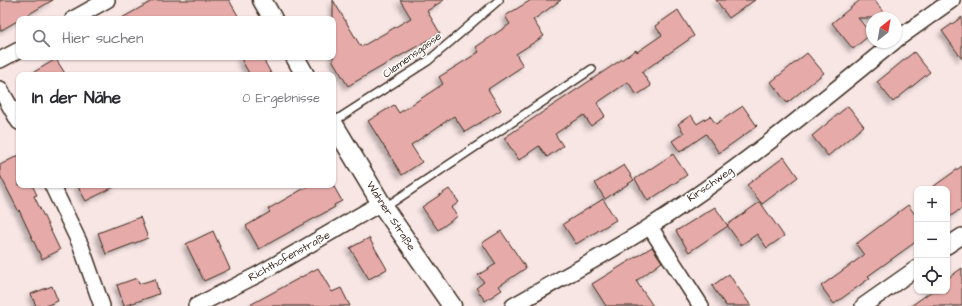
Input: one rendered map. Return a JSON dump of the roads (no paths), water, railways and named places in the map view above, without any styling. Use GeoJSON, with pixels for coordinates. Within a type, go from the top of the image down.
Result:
{"type":"FeatureCollection","features":[{"type":"Feature","properties":{"kind":"street"},"geometry":{"type":"LineString","coordinates":[[78,16],[106,0]]}},
{"type":"Feature","properties":{"kind":"street"},"geometry":{"type":"LineString","coordinates":[[262,0],[271,16]]}},
{"type":"Feature","properties":{"kind":"street","name":"Kirschweg"},"geometry":{"type":"LineString","coordinates":[[902,36],[952,0]]}},
{"type":"Feature","properties":{"kind":"street","name":"Kirschweg"},"geometry":{"type":"LineString","coordinates":[[513,306],[650,227],[786,129],[886,48]]}},
{"type":"Feature","properties":{"kind":"street"},"geometry":{"type":"LineString","coordinates":[[0,60],[16,52]]}},
{"type":"Feature","properties":{"kind":"street"},"geometry":{"type":"LineString","coordinates":[[297,60],[303,72]]}},
{"type":"Feature","properties":{"kind":"street"},"geometry":{"type":"LineString","coordinates":[[0,89],[16,117]]}},
{"type":"Feature","properties":{"kind":"street","name":"Wahner Straße"},"geometry":{"type":"LineString","coordinates":[[336,128],[383,206],[452,306]]}},
{"type":"Feature","properties":{"kind":"street"},"geometry":{"type":"LineString","coordinates":[[53,188],[81,246],[102,306]]}},
{"type":"Feature","properties":{"kind":"street","name":"Richthofenstraße"},"geometry":{"type":"LineString","coordinates":[[196,306],[259,274],[383,206]]}},
{"type":"Feature","properties":{"kind":"street"},"geometry":{"type":"LineString","coordinates":[[650,227],[701,306]]}},
{"type":"Feature","properties":{"kind":"street"},"geometry":{"type":"LineString","coordinates":[[950,244],[962,236]]}},
{"type":"Feature","properties":{"kind":"street"},"geometry":{"type":"LineString","coordinates":[[863,306],[914,270]]}},
{"type":"Feature","properties":{"kind":"lane","name":"Clemensgasse"},"geometry":{"type":"LineString","coordinates":[[336,121],[428,61],[499,0]]}},
{"type":"Feature","properties":{"kind":"lane"},"geometry":{"type":"LineString","coordinates":[[383,206],[592,69]]}}]}
